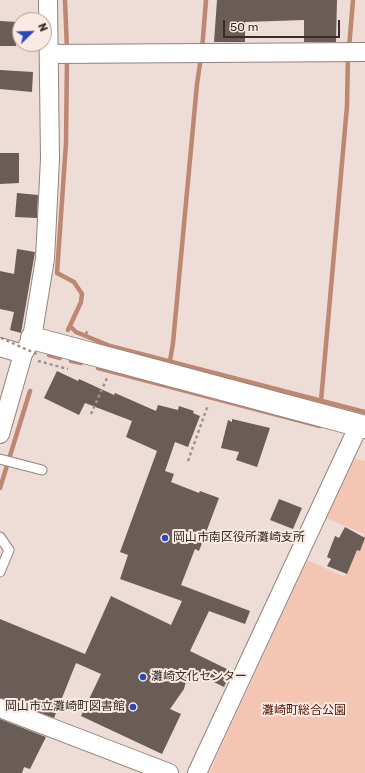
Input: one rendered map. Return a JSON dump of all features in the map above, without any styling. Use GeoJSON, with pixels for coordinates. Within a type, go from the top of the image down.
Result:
{"type":"FeatureCollection","features":[{"type":"Feature","properties":{"kind":"street"},"geometry":{"type":"LineString","coordinates":[[0,434],[31,349],[45,259],[50,159],[62,54],[48,0]]}},
{"type":"Feature","properties":{"kind":"street"},"geometry":{"type":"LineString","coordinates":[[62,54],[354,52]]}},
{"type":"Feature","properties":{"kind":"street"},"geometry":{"type":"LineString","coordinates":[[0,343],[362,426],[197,773]]}},
{"type":"Feature","properties":{"kind":"street"},"geometry":{"type":"LineString","coordinates":[[0,708],[169,773]]}},
{"type":"Feature","properties":{"kind":"lane"},"geometry":{"type":"LineString","coordinates":[[6,461],[42,470]]}},
{"type":"Feature","properties":{"kind":"lane"},"geometry":{"type":"LineString","coordinates":[[0,537],[9,550],[0,572]]}},
{"type":"Feature","properties":{"kind":"path"},"geometry":{"type":"LineString","coordinates":[[0,343],[31,349]]}},
{"type":"Feature","properties":{"kind":"path"},"geometry":{"type":"LineString","coordinates":[[91,414],[107,378]]}},
{"type":"Feature","properties":{"kind":"path"},"geometry":{"type":"LineString","coordinates":[[188,461],[208,405]]}},
{"type":"Feature","properties":{"kind":"green space","name":"灘崎町総合公園"},"geometry":{"type":"Polygon","coordinates":[[[352,458],[365,461],[365,773],[209,773],[307,560],[345,577],[364,534],[326,518],[352,458]]]}},
{"type":"Feature","properties":{"kind":"building"},"geometry":{"type":"Polygon","coordinates":[[[217,0],[337,0],[336,42],[304,42],[304,20],[245,22],[245,42],[214,42],[217,0]]]}},
{"type":"Feature","properties":{"kind":"building"},"geometry":{"type":"Polygon","coordinates":[[[0,21],[12,22],[12,46],[0,46],[0,21]]]}},
{"type":"Feature","properties":{"kind":"building"},"geometry":{"type":"Polygon","coordinates":[[[0,70],[33,72],[32,92],[0,89],[0,70]]]}},
{"type":"Feature","properties":{"kind":"building"},"geometry":{"type":"Polygon","coordinates":[[[0,153],[19,153],[19,183],[0,184],[0,153]]]}},
{"type":"Feature","properties":{"kind":"building"},"geometry":{"type":"Polygon","coordinates":[[[17,193],[38,195],[37,218],[15,217],[17,193]]]}},
{"type":"Feature","properties":{"kind":"building"},"geometry":{"type":"Polygon","coordinates":[[[17,249],[35,252],[21,333],[10,330],[14,312],[0,309],[0,271],[14,274],[17,249]]]}},
{"type":"Feature","properties":{"kind":"building"},"geometry":{"type":"Polygon","coordinates":[[[57,371],[78,381],[79,379],[114,395],[115,393],[156,411],[158,405],[178,410],[179,406],[194,411],[193,413],[200,416],[188,447],[175,442],[165,471],[174,474],[171,482],[199,493],[200,491],[219,498],[199,551],[195,549],[181,585],[250,611],[245,624],[209,611],[190,651],[231,671],[224,687],[189,670],[184,689],[170,709],[181,714],[162,754],[81,716],[101,674],[76,663],[54,718],[0,698],[0,619],[85,654],[111,596],[171,625],[182,601],[120,579],[128,555],[120,552],[157,451],[126,437],[132,421],[85,403],[79,415],[44,398],[57,371]]]}},
{"type":"Feature","properties":{"kind":"building"},"geometry":{"type":"Polygon","coordinates":[[[232,419],[270,428],[257,467],[236,460],[239,452],[221,448],[228,420],[232,422],[232,419]]]}},
{"type":"Feature","properties":{"kind":"building"},"geometry":{"type":"Polygon","coordinates":[[[279,499],[302,508],[293,529],[270,520],[279,499]]]}},
{"type":"Feature","properties":{"kind":"building"},"geometry":{"type":"Polygon","coordinates":[[[345,527],[365,538],[360,551],[357,550],[347,574],[327,566],[331,559],[327,557],[335,536],[339,538],[345,527]]]}},
{"type":"Feature","properties":{"kind":"building"},"geometry":{"type":"Polygon","coordinates":[[[0,719],[46,737],[30,769],[24,767],[22,773],[0,773],[0,719]]]}},
{"type":"Feature","properties":{"kind":"waterway"},"geometry":{"type":"LineString","coordinates":[[65,0],[67,50]]}},
{"type":"Feature","properties":{"kind":"waterway"},"geometry":{"type":"LineString","coordinates":[[202,50],[206,0]]}},
{"type":"Feature","properties":{"kind":"waterway"},"geometry":{"type":"LineString","coordinates":[[349,48],[353,0]]}},
{"type":"Feature","properties":{"kind":"waterway"},"geometry":{"type":"LineString","coordinates":[[321,401],[347,106],[348,55]]}},
{"type":"Feature","properties":{"kind":"waterway"},"geometry":{"type":"LineString","coordinates":[[170,361],[173,343],[197,84],[201,57]]}},
{"type":"Feature","properties":{"kind":"waterway"},"geometry":{"type":"LineString","coordinates":[[67,58],[66,143],[57,273],[74,282],[82,294],[81,302],[68,330]]}},
{"type":"Feature","properties":{"kind":"waterway"},"geometry":{"type":"LineString","coordinates":[[70,326],[76,332],[110,346],[365,412]]}},
{"type":"Feature","properties":{"kind":"waterway"},"geometry":{"type":"LineString","coordinates":[[49,355],[60,358]]}},
{"type":"Feature","properties":{"kind":"waterway"},"geometry":{"type":"LineString","coordinates":[[71,361],[81,363]]}},
{"type":"Feature","properties":{"kind":"waterway"},"geometry":{"type":"LineString","coordinates":[[98,368],[320,426]]}},
{"type":"Feature","properties":{"kind":"waterway"},"geometry":{"type":"LineString","coordinates":[[0,488],[30,391]]}},
{"type":"Feature","properties":{"kind":"place","name":"岡山市南区役所灘崎支所"},"geometry":{"type":"Point","coordinates":[165,538]}},
{"type":"Feature","properties":{"kind":"place","name":"灘崎文化センター"},"geometry":{"type":"Point","coordinates":[143,677]}},
{"type":"Feature","properties":{"kind":"place","name":"岡山市立灘崎町図書館"},"geometry":{"type":"Point","coordinates":[133,707]}}]}
